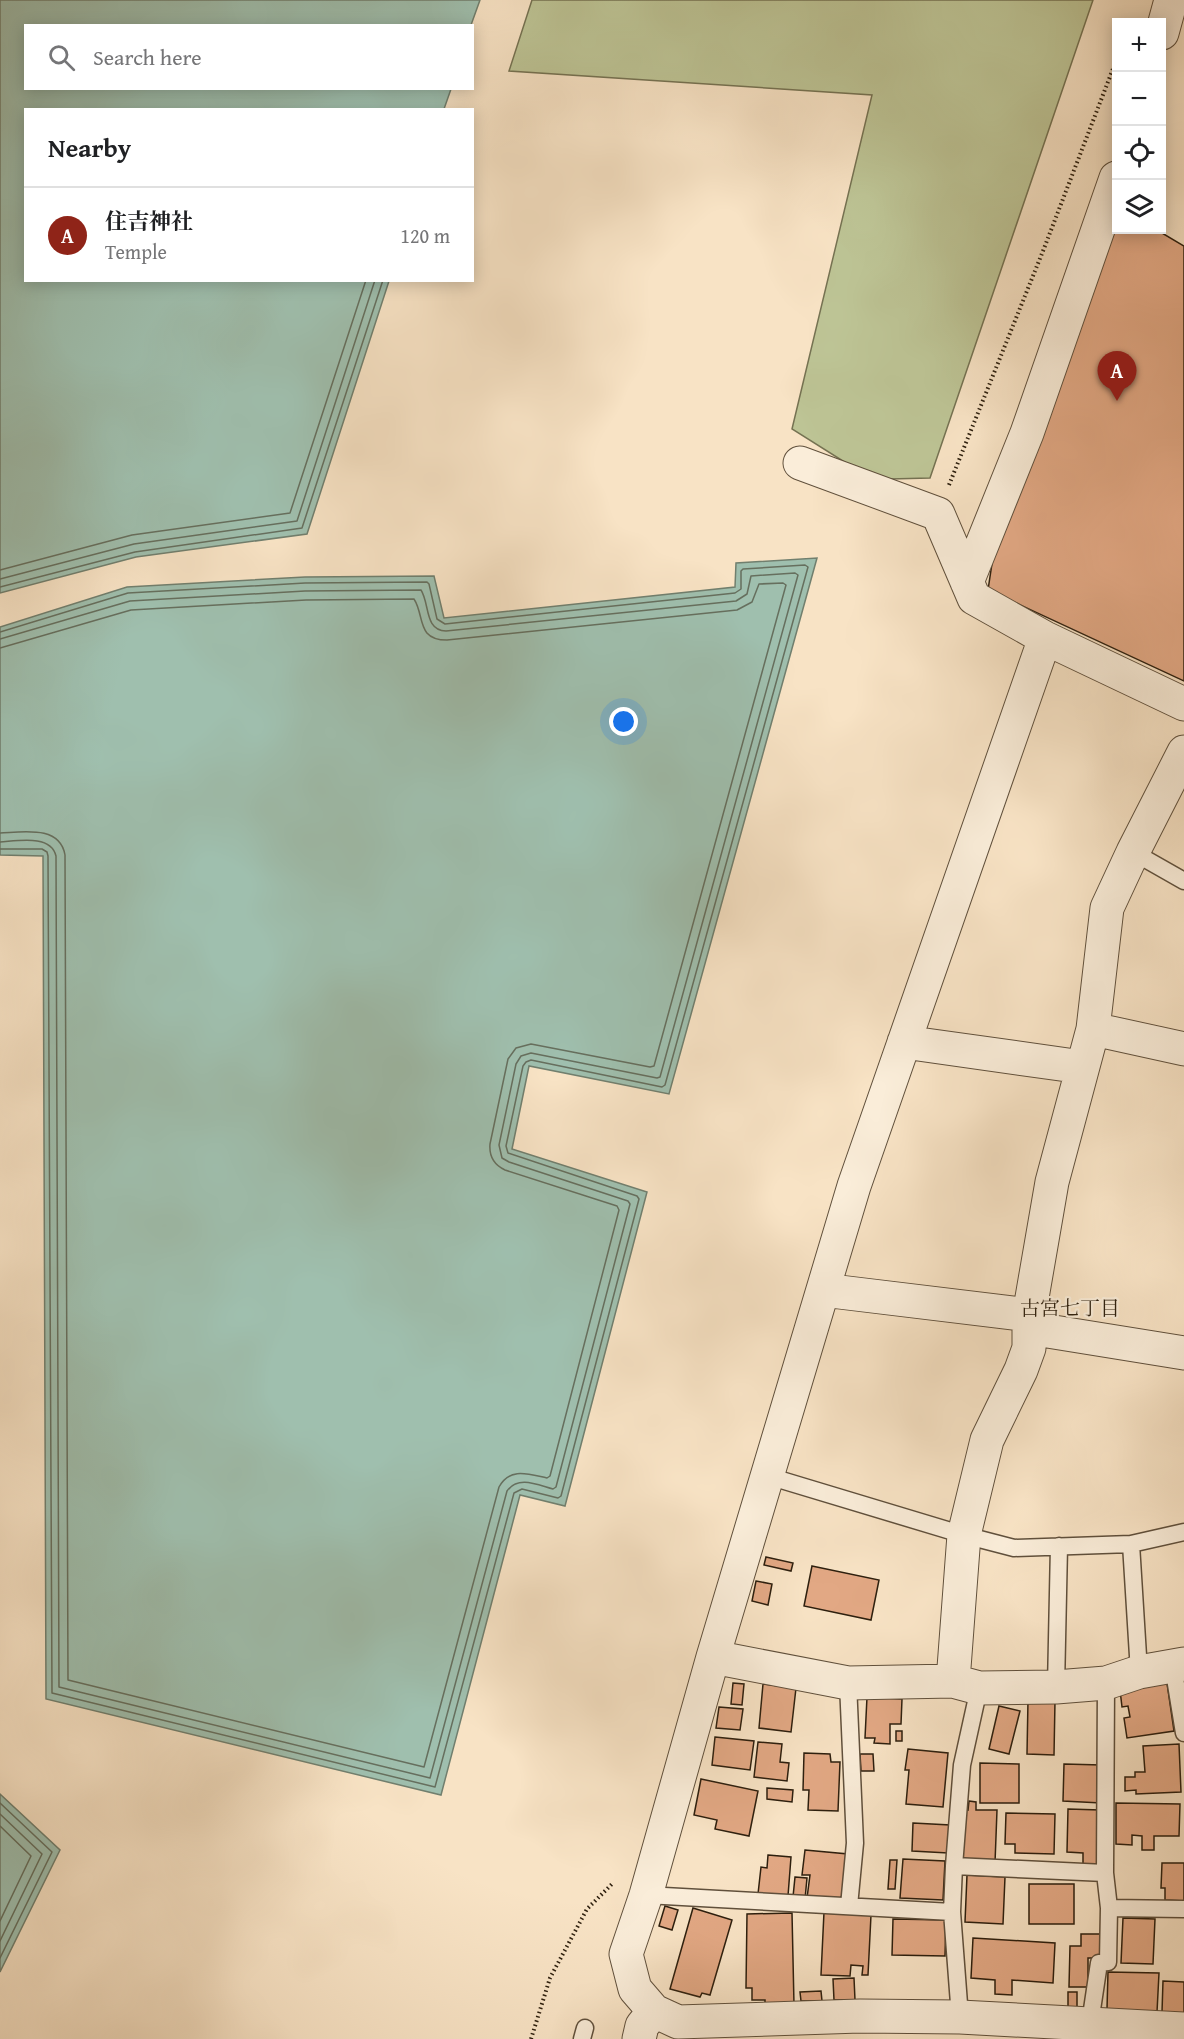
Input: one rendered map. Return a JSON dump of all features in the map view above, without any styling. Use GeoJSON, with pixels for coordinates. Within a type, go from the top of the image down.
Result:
{"type":"FeatureCollection","features":[{"type":"Feature","properties":{"kind":"street"},"geometry":{"type":"LineString","coordinates":[[1166,18],[1171,0]]}},
{"type":"Feature","properties":{"kind":"street"},"geometry":{"type":"LineString","coordinates":[[967,582],[1026,432],[1115,180]]}},
{"type":"Feature","properties":{"kind":"street"},"geometry":{"type":"LineString","coordinates":[[800,463],[938,514],[974,598],[1045,638],[1184,704]]}},
{"type":"Feature","properties":{"kind":"street"},"geometry":{"type":"LineString","coordinates":[[1045,638],[854,1186],[713,1657],[646,1894],[626,1954],[635,1989],[654,2010],[678,2022],[860,2016],[960,2017],[1184,2029]]}},
{"type":"Feature","properties":{"kind":"street"},"geometry":{"type":"LineString","coordinates":[[966,1685],[964,1535],[987,1440],[1021,1370],[1029,1348],[1029,1322],[1052,1182],[1093,1029],[1107,908],[1184,752]]}},
{"type":"Feature","properties":{"kind":"street"},"geometry":{"type":"LineString","coordinates":[[1093,1029],[1184,1049]]}},
{"type":"Feature","properties":{"kind":"street"},"geometry":{"type":"LineString","coordinates":[[904,1042],[1082,1067]]}},
{"type":"Feature","properties":{"kind":"street"},"geometry":{"type":"LineString","coordinates":[[823,1290],[1029,1322],[1184,1353]]}},
{"type":"Feature","properties":{"kind":"street"},"geometry":{"type":"LineString","coordinates":[[713,1657],[848,1683],[1056,1687],[1106,1683],[1139,1672],[1179,1665]]}},
{"type":"Feature","properties":{"kind":"street"},"geometry":{"type":"LineString","coordinates":[[639,2039],[642,2026],[654,2010]]}},
{"type":"Feature","properties":{"kind":"lane"},"geometry":{"type":"LineString","coordinates":[[1133,852],[1184,881]]}},
{"type":"Feature","properties":{"kind":"lane"},"geometry":{"type":"LineString","coordinates":[[768,1476],[1014,1548],[1131,1544],[1184,1532]]}},
{"type":"Feature","properties":{"kind":"lane"},"geometry":{"type":"LineString","coordinates":[[1131,1544],[1139,1672]]}},
{"type":"Feature","properties":{"kind":"lane"},"geometry":{"type":"LineString","coordinates":[[1056,1687],[1059,1546]]}},
{"type":"Feature","properties":{"kind":"lane"},"geometry":{"type":"LineString","coordinates":[[1179,1665],[1184,1733]]}},
{"type":"Feature","properties":{"kind":"lane"},"geometry":{"type":"LineString","coordinates":[[848,1683],[855,1843],[849,1906]]}},
{"type":"Feature","properties":{"kind":"lane"},"geometry":{"type":"LineString","coordinates":[[1090,2023],[1099,1963],[1108,1962],[1109,1908],[1105,1873],[1106,1683]]}},
{"type":"Feature","properties":{"kind":"lane"},"geometry":{"type":"LineString","coordinates":[[960,2017],[952,1912],[966,1685]]}},
{"type":"Feature","properties":{"kind":"lane"},"geometry":{"type":"LineString","coordinates":[[954,1866],[1105,1873]]}},
{"type":"Feature","properties":{"kind":"lane"},"geometry":{"type":"LineString","coordinates":[[646,1894],[952,1912]]}},
{"type":"Feature","properties":{"kind":"lane"},"geometry":{"type":"LineString","coordinates":[[1109,1908],[1184,1909]]}},
{"type":"Feature","properties":{"kind":"path"},"geometry":{"type":"LineString","coordinates":[[938,514],[1112,71]]}},
{"type":"Feature","properties":{"kind":"path"},"geometry":{"type":"LineString","coordinates":[[531,2039],[550,1978],[587,1909],[616,1880]]}},
{"type":"Feature","properties":{"kind":"green space"},"geometry":{"type":"Polygon","coordinates":[[[532,0],[1093,0],[930,478],[889,479],[854,468],[792,429],[872,95],[509,71],[532,0]]]}},
{"type":"Feature","properties":{"kind":"water"},"geometry":{"type":"Polygon","coordinates":[[[0,0],[480,0],[471,24],[24,24],[24,90],[451,90],[444,108],[24,108],[24,282],[389,282],[307,534],[136,557],[0,593],[0,0]]]}},
{"type":"Feature","properties":{"kind":"water"},"geometry":{"type":"Polygon","coordinates":[[[817,558],[669,1094],[529,1066],[512,1149],[647,1192],[565,1506],[520,1495],[441,1795],[46,1699],[43,856],[0,855],[0,627],[127,587],[305,577],[434,576],[444,618],[735,587],[736,563],[817,558]]]}},
{"type":"Feature","properties":{"kind":"water"},"geometry":{"type":"Polygon","coordinates":[[[0,1794],[60,1850],[0,1972],[0,1794]]]}},
{"type":"Feature","properties":{"kind":"building"},"geometry":{"type":"Polygon","coordinates":[[[1112,226],[1112,234],[1164,234],[1184,246],[1184,681],[988,590],[993,557],[1112,226]]]}},
{"type":"Feature","properties":{"kind":"building"},"geometry":{"type":"Polygon","coordinates":[[[766,1557],[793,1563],[791,1571],[764,1565],[766,1557]]]}},
{"type":"Feature","properties":{"kind":"building"},"geometry":{"type":"Polygon","coordinates":[[[812,1566],[879,1580],[871,1620],[804,1606],[812,1566]]]}},
{"type":"Feature","properties":{"kind":"building"},"geometry":{"type":"Polygon","coordinates":[[[756,1581],[772,1584],[768,1605],[752,1601],[756,1581]]]}},
{"type":"Feature","properties":{"kind":"building"},"geometry":{"type":"Polygon","coordinates":[[[733,1683],[744,1684],[742,1705],[731,1704],[733,1683]]]}},
{"type":"Feature","properties":{"kind":"building"},"geometry":{"type":"Polygon","coordinates":[[[1167,1683],[1174,1731],[1127,1738],[1124,1718],[1130,1717],[1128,1706],[1122,1707],[1120,1690],[1167,1683]]]}},
{"type":"Feature","properties":{"kind":"building"},"geometry":{"type":"Polygon","coordinates":[[[763,1684],[796,1688],[791,1732],[759,1728],[763,1684]]]}},
{"type":"Feature","properties":{"kind":"building"},"geometry":{"type":"Polygon","coordinates":[[[867,1697],[902,1699],[901,1724],[890,1724],[890,1744],[874,1743],[875,1738],[865,1738],[867,1697]]]}},
{"type":"Feature","properties":{"kind":"building"},"geometry":{"type":"Polygon","coordinates":[[[1028,1700],[1055,1701],[1054,1755],[1027,1754],[1028,1700]]]}},
{"type":"Feature","properties":{"kind":"building"},"geometry":{"type":"Polygon","coordinates":[[[999,1706],[1020,1711],[1009,1754],[989,1749],[999,1706]]]}},
{"type":"Feature","properties":{"kind":"building"},"geometry":{"type":"Polygon","coordinates":[[[719,1707],[743,1709],[740,1730],[716,1728],[719,1707]]]}},
{"type":"Feature","properties":{"kind":"building"},"geometry":{"type":"Polygon","coordinates":[[[896,1731],[902,1731],[902,1741],[896,1741],[896,1731]]]}},
{"type":"Feature","properties":{"kind":"building"},"geometry":{"type":"Polygon","coordinates":[[[715,1737],[754,1741],[750,1770],[712,1765],[715,1737]]]}},
{"type":"Feature","properties":{"kind":"building"},"geometry":{"type":"Polygon","coordinates":[[[758,1742],[782,1744],[780,1762],[789,1763],[787,1781],[754,1777],[758,1742]]]}},
{"type":"Feature","properties":{"kind":"building"},"geometry":{"type":"Polygon","coordinates":[[[1179,1744],[1181,1792],[1136,1794],[1136,1790],[1125,1791],[1125,1777],[1135,1777],[1135,1772],[1145,1772],[1143,1746],[1179,1744]]]}},
{"type":"Feature","properties":{"kind":"building"},"geometry":{"type":"Polygon","coordinates":[[[908,1749],[948,1753],[943,1807],[906,1804],[909,1770],[905,1770],[908,1749]]]}},
{"type":"Feature","properties":{"kind":"building"},"geometry":{"type":"Polygon","coordinates":[[[804,1753],[830,1754],[831,1762],[840,1762],[838,1811],[808,1810],[809,1790],[803,1790],[804,1753]]]}},
{"type":"Feature","properties":{"kind":"building"},"geometry":{"type":"Polygon","coordinates":[[[860,1754],[873,1754],[874,1771],[861,1771],[860,1754]]]}},
{"type":"Feature","properties":{"kind":"building"},"geometry":{"type":"Polygon","coordinates":[[[980,1763],[1019,1764],[1019,1803],[980,1803],[980,1763]]]}},
{"type":"Feature","properties":{"kind":"building"},"geometry":{"type":"Polygon","coordinates":[[[1064,1764],[1101,1765],[1101,1803],[1063,1801],[1064,1764]]]}},
{"type":"Feature","properties":{"kind":"building"},"geometry":{"type":"Polygon","coordinates":[[[701,1779],[758,1791],[749,1836],[715,1829],[717,1820],[694,1815],[701,1779]]]}},
{"type":"Feature","properties":{"kind":"building"},"geometry":{"type":"Polygon","coordinates":[[[767,1788],[793,1790],[792,1802],[767,1799],[767,1788]]]}},
{"type":"Feature","properties":{"kind":"building"},"geometry":{"type":"Polygon","coordinates":[[[969,1801],[976,1802],[976,1810],[997,1810],[995,1863],[963,1862],[964,1809],[968,1810],[969,1801]]]}},
{"type":"Feature","properties":{"kind":"building"},"geometry":{"type":"Polygon","coordinates":[[[1116,1803],[1180,1804],[1179,1836],[1154,1836],[1154,1850],[1142,1850],[1142,1836],[1132,1835],[1132,1845],[1116,1844],[1116,1803]]]}},
{"type":"Feature","properties":{"kind":"building"},"geometry":{"type":"Polygon","coordinates":[[[1068,1809],[1100,1810],[1099,1865],[1083,1865],[1083,1853],[1067,1852],[1068,1809]]]}},
{"type":"Feature","properties":{"kind":"building"},"geometry":{"type":"Polygon","coordinates":[[[1006,1813],[1055,1814],[1054,1854],[1015,1853],[1015,1844],[1005,1844],[1006,1813]]]}},
{"type":"Feature","properties":{"kind":"building"},"geometry":{"type":"Polygon","coordinates":[[[913,1823],[950,1825],[948,1853],[912,1851],[913,1823]]]}},
{"type":"Feature","properties":{"kind":"building"},"geometry":{"type":"Polygon","coordinates":[[[805,1850],[848,1854],[843,1902],[807,1898],[810,1875],[802,1875],[805,1850]]]}},
{"type":"Feature","properties":{"kind":"building"},"geometry":{"type":"Polygon","coordinates":[[[768,1855],[791,1857],[788,1896],[758,1894],[761,1867],[767,1868],[768,1855]]]}},
{"type":"Feature","properties":{"kind":"building"},"geometry":{"type":"Polygon","coordinates":[[[903,1859],[945,1861],[943,1900],[900,1898],[903,1859]]]}},
{"type":"Feature","properties":{"kind":"building"},"geometry":{"type":"Polygon","coordinates":[[[890,1860],[897,1860],[895,1889],[888,1889],[890,1860]]]}},
{"type":"Feature","properties":{"kind":"building"},"geometry":{"type":"Polygon","coordinates":[[[1162,1863],[1184,1863],[1184,1901],[1165,1900],[1165,1888],[1161,1888],[1162,1863]]]}},
{"type":"Feature","properties":{"kind":"building"},"geometry":{"type":"Polygon","coordinates":[[[967,1875],[1005,1877],[1003,1924],[965,1922],[967,1875]]]}},
{"type":"Feature","properties":{"kind":"building"},"geometry":{"type":"Polygon","coordinates":[[[795,1877],[807,1878],[805,1899],[793,1897],[795,1877]]]}},
{"type":"Feature","properties":{"kind":"building"},"geometry":{"type":"Polygon","coordinates":[[[1029,1884],[1074,1884],[1074,1924],[1029,1924],[1029,1884]]]}},
{"type":"Feature","properties":{"kind":"building"},"geometry":{"type":"Polygon","coordinates":[[[665,1906],[678,1910],[672,1930],[659,1926],[665,1906]]]}},
{"type":"Feature","properties":{"kind":"building"},"geometry":{"type":"Polygon","coordinates":[[[693,1908],[732,1920],[710,1995],[702,1993],[700,1997],[670,1989],[693,1908]]]}},
{"type":"Feature","properties":{"kind":"building"},"geometry":{"type":"Polygon","coordinates":[[[824,1912],[871,1915],[868,1975],[862,1975],[863,1966],[851,1965],[850,1976],[821,1975],[824,1912]]]}},
{"type":"Feature","properties":{"kind":"building"},"geometry":{"type":"Polygon","coordinates":[[[792,1913],[794,2005],[765,2005],[765,2000],[752,2000],[752,1988],[746,1988],[747,1914],[792,1913]]]}},
{"type":"Feature","properties":{"kind":"building"},"geometry":{"type":"Polygon","coordinates":[[[1123,1918],[1155,1919],[1153,1964],[1121,1963],[1123,1918]]]}},
{"type":"Feature","properties":{"kind":"building"},"geometry":{"type":"Polygon","coordinates":[[[893,1919],[946,1920],[945,1956],[892,1955],[893,1919]]]}},
{"type":"Feature","properties":{"kind":"building"},"geometry":{"type":"Polygon","coordinates":[[[1081,1934],[1101,1934],[1101,1958],[1088,1958],[1088,1987],[1069,1987],[1070,1946],[1081,1946],[1081,1934]]]}},
{"type":"Feature","properties":{"kind":"building"},"geometry":{"type":"Polygon","coordinates":[[[973,1938],[1055,1943],[1053,1983],[1012,1980],[1012,1995],[995,1994],[995,1980],[971,1978],[973,1938]]]}},
{"type":"Feature","properties":{"kind":"building"},"geometry":{"type":"Polygon","coordinates":[[[1108,1972],[1159,1973],[1157,2012],[1107,2009],[1108,1972]]]}},
{"type":"Feature","properties":{"kind":"building"},"geometry":{"type":"Polygon","coordinates":[[[854,1978],[855,2000],[834,2000],[833,1979],[854,1978]]]}},
{"type":"Feature","properties":{"kind":"building"},"geometry":{"type":"Polygon","coordinates":[[[1163,1981],[1184,1982],[1184,2013],[1162,2012],[1163,1981]]]}},
{"type":"Feature","properties":{"kind":"building"},"geometry":{"type":"Polygon","coordinates":[[[821,1991],[822,2001],[801,2001],[800,1992],[821,1991]]]}},
{"type":"Feature","properties":{"kind":"building"},"geometry":{"type":"Polygon","coordinates":[[[1068,1992],[1077,1992],[1077,2009],[1068,2009],[1068,1992]]]}},
{"type":"Feature","properties":{"kind":"place","name":"住吉神社"},"geometry":{"type":"Point","coordinates":[1117,401]}},
{"type":"Feature","properties":{"kind":"district","name":"古宮七丁目"},"geometry":{"type":"Point","coordinates":[1070,1307]}}]}
